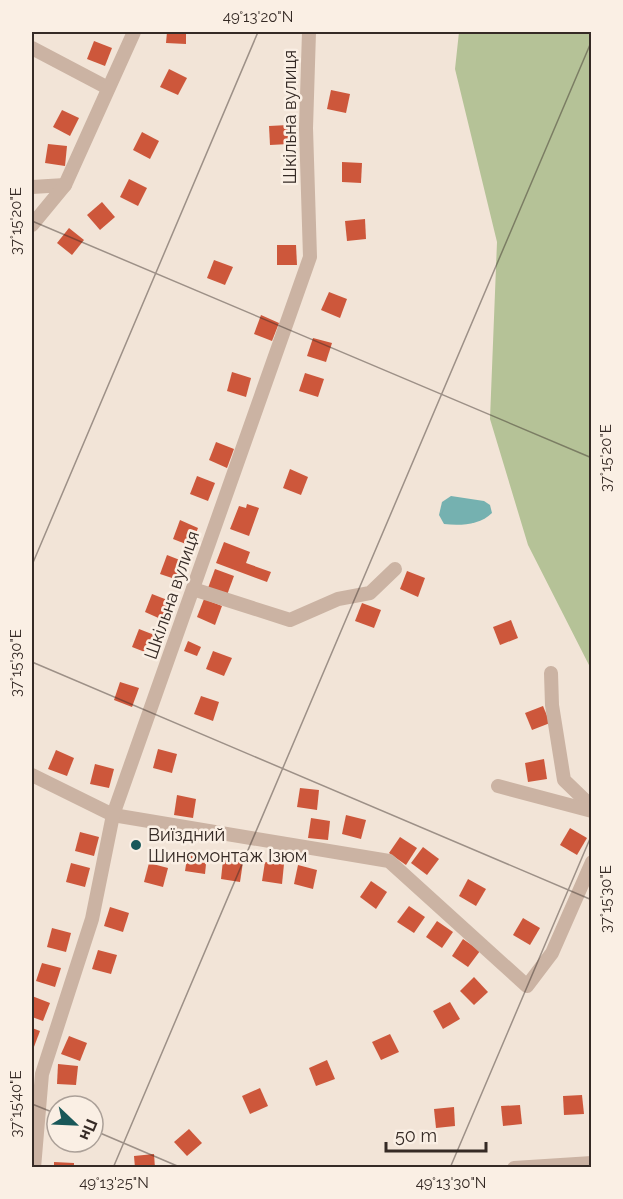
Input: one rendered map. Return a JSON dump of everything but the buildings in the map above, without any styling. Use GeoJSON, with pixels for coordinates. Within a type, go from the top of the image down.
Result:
{"type":"FeatureCollection","features":[{"type":"Feature","properties":{"kind":"street"},"geometry":{"type":"LineString","coordinates":[[32,225],[65,185],[134,32]]}},
{"type":"Feature","properties":{"kind":"street","name":"Шкільна вулиця"},"geometry":{"type":"LineString","coordinates":[[34,1167],[37,1071],[92,919],[113,815],[310,256],[306,128],[309,32]]}},
{"type":"Feature","properties":{"kind":"street"},"geometry":{"type":"LineString","coordinates":[[32,48],[108,88]]}},
{"type":"Feature","properties":{"kind":"street"},"geometry":{"type":"LineString","coordinates":[[32,187],[65,185]]}},
{"type":"Feature","properties":{"kind":"street"},"geometry":{"type":"LineString","coordinates":[[193,589],[290,620],[338,599],[370,593],[395,569]]}},
{"type":"Feature","properties":{"kind":"street"},"geometry":{"type":"LineString","coordinates":[[551,673],[552,705],[564,780],[591,809]]}},
{"type":"Feature","properties":{"kind":"street"},"geometry":{"type":"LineString","coordinates":[[32,775],[113,815],[388,861],[527,986],[552,953],[591,862]]}},
{"type":"Feature","properties":{"kind":"street"},"geometry":{"type":"LineString","coordinates":[[498,786],[591,809]]}},
{"type":"Feature","properties":{"kind":"street"},"geometry":{"type":"LineString","coordinates":[[514,1167],[591,1163]]}},
{"type":"Feature","properties":{"kind":"green space"},"geometry":{"type":"Polygon","coordinates":[[[459,32],[591,32],[591,669],[528,545],[490,419],[497,242],[455,69],[459,32]]]}},
{"type":"Feature","properties":{"kind":"water"},"geometry":{"type":"Polygon","coordinates":[[[451,496],[484,501],[490,505],[492,513],[470,524],[444,524],[439,515],[442,502],[451,496]]]}},
{"type":"Feature","properties":{"kind":"place","name":"Виїздний Шиномонтаж Ізюм"},"geometry":{"type":"Point","coordinates":[136,845]}}]}
